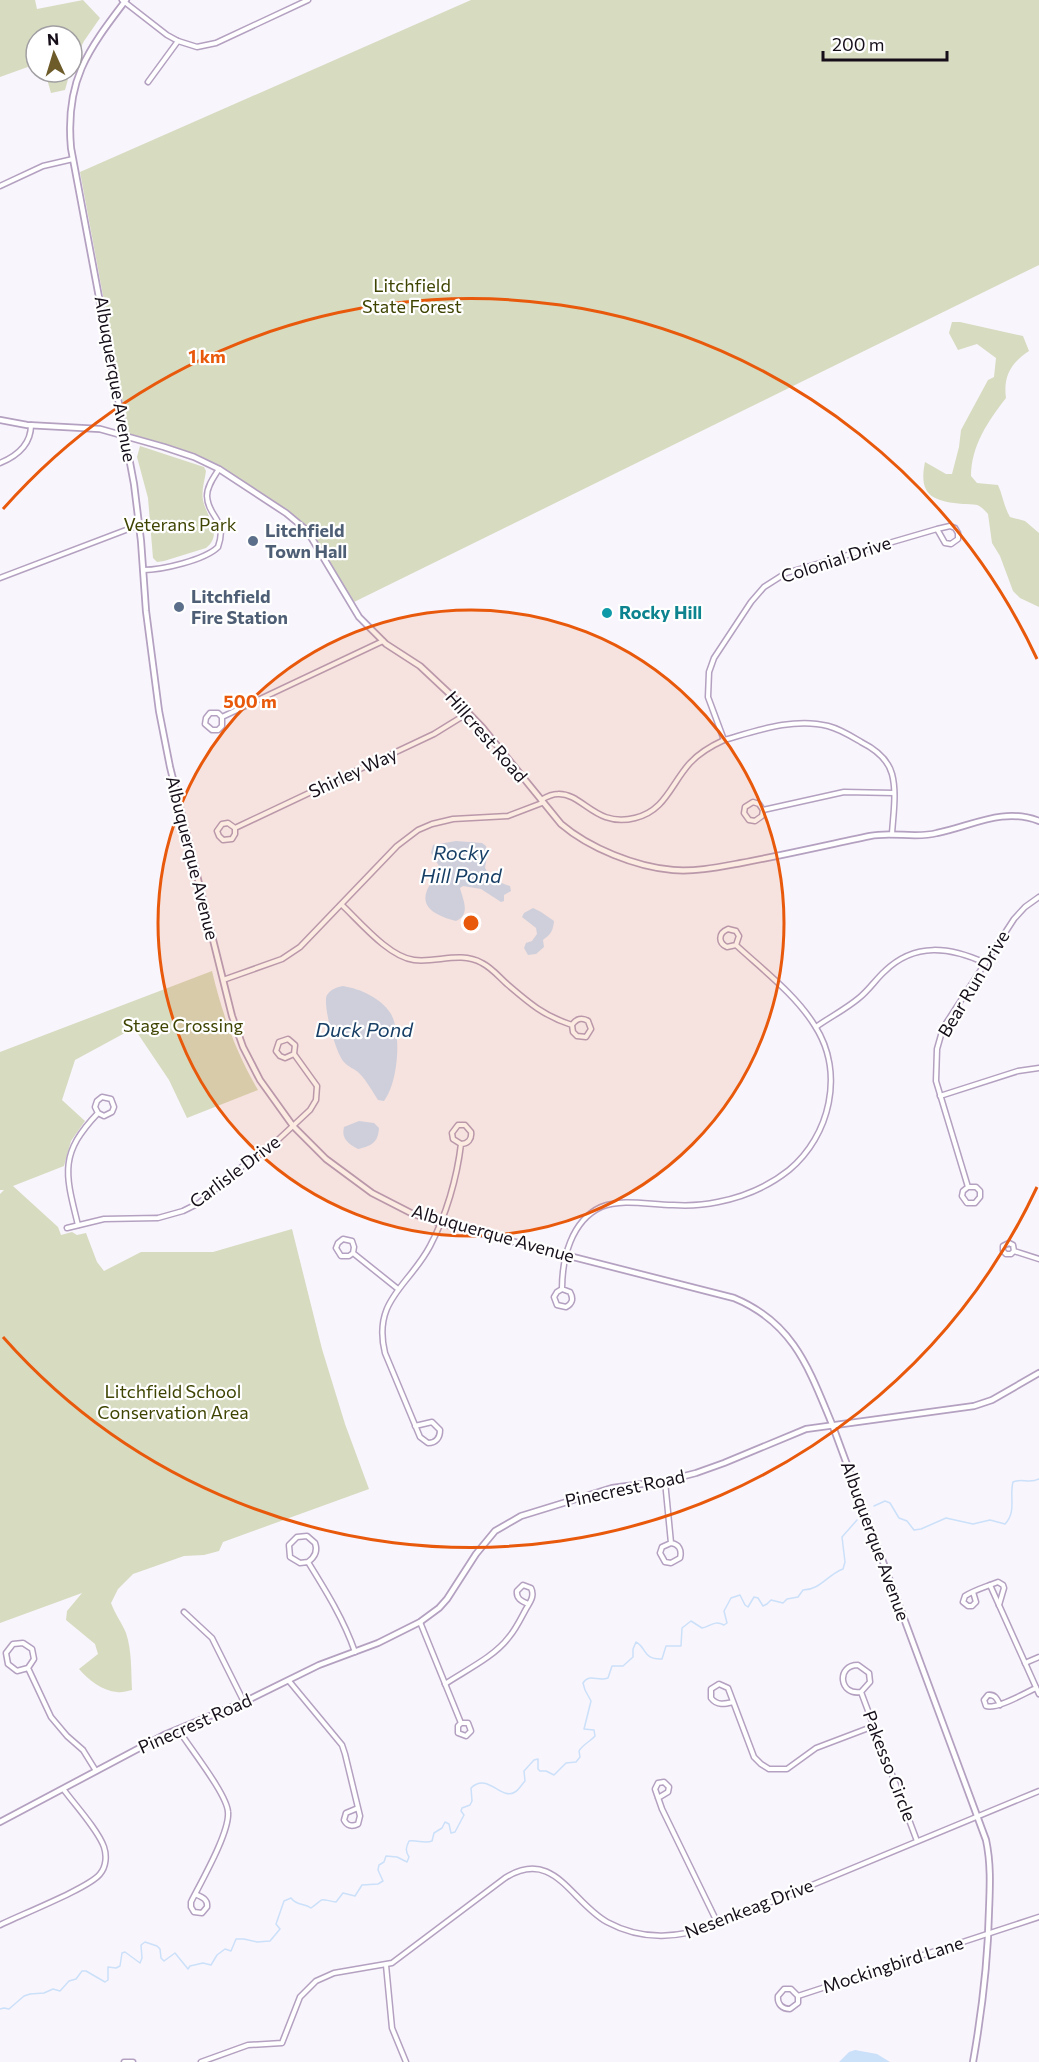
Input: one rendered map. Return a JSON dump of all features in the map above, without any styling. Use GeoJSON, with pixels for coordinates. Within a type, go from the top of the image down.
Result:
{"type":"FeatureCollection","features":[{"type":"Feature","properties":{"kind":"street"},"geometry":{"type":"LineString","coordinates":[[124,1],[178,41],[197,47],[206,46],[308,0]]}},
{"type":"Feature","properties":{"kind":"street","name":"Albuquerque Avenue"},"geometry":{"type":"LineString","coordinates":[[124,1],[88,51],[76,82],[70,114],[73,159],[126,436],[139,525],[146,611],[159,711],[170,767],[223,980],[239,1036],[248,1058],[271,1097],[293,1126],[326,1159],[372,1193],[411,1213],[440,1223],[724,1295],[761,1312],[778,1325],[799,1350],[832,1424],[986,1840],[989,1859],[989,1935],[985,1985],[973,2062]]}},
{"type":"Feature","properties":{"kind":"street"},"geometry":{"type":"LineString","coordinates":[[148,82],[178,41]]}},
{"type":"Feature","properties":{"kind":"street"},"geometry":{"type":"LineString","coordinates":[[0,186],[43,166],[73,159]]}},
{"type":"Feature","properties":{"kind":"street","name":"Hillcrest Road"},"geometry":{"type":"LineString","coordinates":[[0,420],[31,425],[90,428],[126,436],[194,457],[219,469],[274,505],[304,528],[325,559],[355,612],[383,641],[420,666],[468,713],[492,739],[541,802],[561,824],[586,843],[634,861],[674,870],[690,870],[729,865],[872,835],[927,835],[999,816],[1023,817],[1039,821]]}},
{"type":"Feature","properties":{"kind":"street"},"geometry":{"type":"LineString","coordinates":[[0,463],[15,455],[25,446],[30,436],[31,425]]}},
{"type":"Feature","properties":{"kind":"street"},"geometry":{"type":"LineString","coordinates":[[143,570],[158,569],[201,557],[218,548],[221,537],[220,525],[207,496],[208,489],[219,469]]}},
{"type":"Feature","properties":{"kind":"street"},"geometry":{"type":"LineString","coordinates":[[0,578],[139,525]]}},
{"type":"Feature","properties":{"kind":"street"},"geometry":{"type":"LineString","coordinates":[[952,526],[958,533],[958,539],[951,544],[945,543],[937,529],[952,526]]}},
{"type":"Feature","properties":{"kind":"street","name":"Colonial Drive"},"geometry":{"type":"LineString","coordinates":[[724,740],[708,697],[709,672],[714,657],[751,602],[764,587],[786,573],[937,529]]}},
{"type":"Feature","properties":{"kind":"street"},"geometry":{"type":"LineString","coordinates":[[222,717],[383,641]]}},
{"type":"Feature","properties":{"kind":"street"},"geometry":{"type":"LineString","coordinates":[[210,713],[218,713],[222,717],[223,723],[218,730],[207,727],[206,718],[210,713]]}},
{"type":"Feature","properties":{"kind":"street","name":"Shirley Way"},"geometry":{"type":"LineString","coordinates":[[235,828],[434,734],[468,713]]}},
{"type":"Feature","properties":{"kind":"street"},"geometry":{"type":"LineString","coordinates":[[223,980],[282,959],[292,953],[312,937],[397,846],[425,826],[453,819],[508,816],[541,802],[553,794],[563,794],[593,812],[610,818],[621,820],[642,816],[662,803],[693,759],[724,740],[791,724],[808,723],[827,726],[864,743],[881,756],[892,774],[894,793],[892,834]]}},
{"type":"Feature","properties":{"kind":"street"},"geometry":{"type":"LineString","coordinates":[[763,810],[843,792],[894,793]]}},
{"type":"Feature","properties":{"kind":"street"},"geometry":{"type":"LineString","coordinates":[[753,802],[759,804],[763,810],[762,816],[755,821],[747,818],[744,813],[745,807],[753,802]]}},
{"type":"Feature","properties":{"kind":"street","name":"Shirley Way"},"geometry":{"type":"LineString","coordinates":[[222,824],[231,824],[235,828],[234,837],[229,840],[223,840],[219,836],[218,828],[222,824]]}},
{"type":"Feature","properties":{"kind":"street","name":"Bear Run Drive"},"geometry":{"type":"LineString","coordinates":[[968,1187],[940,1096],[935,1065],[941,1035],[947,1021],[1014,919],[1039,897]]}},
{"type":"Feature","properties":{"kind":"street"},"geometry":{"type":"LineString","coordinates":[[342,905],[397,954],[414,960],[456,957],[474,959],[488,967],[540,1011],[572,1025]]}},
{"type":"Feature","properties":{"kind":"street"},"geometry":{"type":"LineString","coordinates":[[730,929],[736,931],[739,936],[736,945],[727,947],[722,944],[720,938],[723,932],[730,929]]}},
{"type":"Feature","properties":{"kind":"street"},"geometry":{"type":"LineString","coordinates":[[562,1289],[568,1290],[572,1295],[572,1301],[566,1307],[560,1307],[554,1300],[555,1294],[562,1289],[566,1255],[571,1238],[581,1223],[602,1207],[618,1203],[682,1205],[720,1201],[764,1186],[795,1165],[807,1152],[816,1137],[830,1099],[831,1080],[825,1048],[816,1027],[797,1004],[736,945]]}},
{"type":"Feature","properties":{"kind":"street"},"geometry":{"type":"LineString","coordinates":[[816,1027],[860,997],[890,966],[910,955],[932,950],[950,950],[985,963]]}},
{"type":"Feature","properties":{"kind":"street"},"geometry":{"type":"LineString","coordinates":[[582,1018],[588,1021],[591,1029],[589,1035],[580,1038],[574,1034],[572,1025],[576,1020],[582,1018]]}},
{"type":"Feature","properties":{"kind":"street"},"geometry":{"type":"LineString","coordinates":[[285,1039],[291,1040],[296,1048],[294,1054],[285,1058],[280,1056],[276,1051],[279,1042],[285,1039]]}},
{"type":"Feature","properties":{"kind":"street","name":"Carlisle Drive"},"geometry":{"type":"LineString","coordinates":[[67,1228],[104,1219],[158,1218],[191,1207],[207,1198],[244,1165],[266,1151],[313,1107],[318,1091],[314,1081],[294,1054]]}},
{"type":"Feature","properties":{"kind":"street"},"geometry":{"type":"LineString","coordinates":[[940,1096],[1018,1071],[1039,1068]]}},
{"type":"Feature","properties":{"kind":"street"},"geometry":{"type":"LineString","coordinates":[[102,1097],[111,1099],[114,1104],[112,1112],[104,1116],[98,1113],[95,1107],[97,1101],[102,1097]]}},
{"type":"Feature","properties":{"kind":"street"},"geometry":{"type":"LineString","coordinates":[[78,1225],[69,1184],[70,1158],[78,1136],[98,1113]]}},
{"type":"Feature","properties":{"kind":"street"},"geometry":{"type":"LineString","coordinates":[[461,1125],[470,1129],[472,1135],[467,1143],[461,1144],[452,1136],[456,1127],[461,1125]]}},
{"type":"Feature","properties":{"kind":"street"},"geometry":{"type":"LineString","coordinates":[[415,1426],[432,1422],[438,1426],[439,1437],[431,1443],[424,1442],[415,1426],[383,1343],[385,1312],[398,1289],[424,1257],[440,1223],[458,1166],[461,1144]]}},
{"type":"Feature","properties":{"kind":"street","name":"Bear Run Drive"},"geometry":{"type":"LineString","coordinates":[[968,1187],[976,1187],[980,1191],[980,1199],[975,1203],[967,1203],[963,1199],[962,1193],[968,1187]]}},
{"type":"Feature","properties":{"kind":"street"},"geometry":{"type":"LineString","coordinates":[[346,1239],[352,1241],[353,1252],[349,1256],[340,1256],[336,1248],[338,1243],[346,1239]]}},
{"type":"Feature","properties":{"kind":"street"},"geometry":{"type":"LineString","coordinates":[[1014,1251],[1039,1259]]}},
{"type":"Feature","properties":{"kind":"street"},"geometry":{"type":"LineString","coordinates":[[353,1252],[398,1289]]}},
{"type":"Feature","properties":{"kind":"street","name":"Pinecrest Road"},"geometry":{"type":"LineString","coordinates":[[0,1822],[178,1729],[244,1702],[319,1665],[386,1640],[420,1622],[447,1599],[485,1542],[508,1522],[563,1501],[612,1488],[665,1481],[724,1464],[795,1433],[832,1424],[964,1408],[992,1400],[1039,1373]]}},
{"type":"Feature","properties":{"kind":"street"},"geometry":{"type":"LineString","coordinates":[[665,1481],[671,1543]]}},
{"type":"Feature","properties":{"kind":"street"},"geometry":{"type":"LineString","coordinates":[[297,1536],[307,1536],[315,1543],[315,1555],[308,1562],[300,1563],[290,1557],[289,1545],[297,1536]]}},
{"type":"Feature","properties":{"kind":"street"},"geometry":{"type":"LineString","coordinates":[[671,1543],[677,1545],[681,1551],[678,1561],[672,1563],[665,1562],[660,1553],[664,1545],[671,1543]]}},
{"type":"Feature","properties":{"kind":"street"},"geometry":{"type":"LineString","coordinates":[[308,1562],[332,1601],[355,1652]]}},
{"type":"Feature","properties":{"kind":"street"},"geometry":{"type":"LineString","coordinates":[[973,1592],[998,1582],[1003,1585],[999,1605]]}},
{"type":"Feature","properties":{"kind":"street"},"geometry":{"type":"LineString","coordinates":[[990,1585],[1039,1694]]}},
{"type":"Feature","properties":{"kind":"street"},"geometry":{"type":"LineString","coordinates":[[445,1684],[504,1644],[513,1632],[533,1595],[529,1586],[523,1586],[519,1588],[517,1596],[528,1604]]}},
{"type":"Feature","properties":{"kind":"street"},"geometry":{"type":"LineString","coordinates":[[183,1612],[212,1638],[244,1702]]}},
{"type":"Feature","properties":{"kind":"street"},"geometry":{"type":"LineString","coordinates":[[420,1622],[461,1723]]}},
{"type":"Feature","properties":{"kind":"street"},"geometry":{"type":"LineString","coordinates":[[20,1642],[30,1646],[34,1652],[34,1659],[28,1668],[21,1671],[10,1667],[5,1657],[10,1646],[20,1642]]}},
{"type":"Feature","properties":{"kind":"street"},"geometry":{"type":"LineString","coordinates":[[1025,1663],[1039,1657]]}},
{"type":"Feature","properties":{"kind":"street","name":"Pakesso Circle"},"geometry":{"type":"LineString","coordinates":[[858,1665],[869,1673],[868,1686],[861,1692],[852,1692],[844,1686],[842,1677],[850,1666],[858,1665]]}},
{"type":"Feature","properties":{"kind":"street"},"geometry":{"type":"LineString","coordinates":[[28,1668],[51,1717],[83,1750],[97,1771]]}},
{"type":"Feature","properties":{"kind":"street"},"geometry":{"type":"LineString","coordinates":[[289,1681],[342,1745],[358,1808],[359,1821],[353,1826],[347,1824],[344,1820],[346,1813],[358,1808]]}},
{"type":"Feature","properties":{"kind":"street"},"geometry":{"type":"LineString","coordinates":[[733,1702],[722,1704],[716,1702],[710,1695],[711,1689],[719,1684],[726,1686],[733,1702],[754,1757],[765,1767],[774,1770],[787,1769],[816,1748],[874,1726]]}},
{"type":"Feature","properties":{"kind":"street"},"geometry":{"type":"LineString","coordinates":[[1000,1705],[1036,1688]]}},
{"type":"Feature","properties":{"kind":"street","name":"Pakesso Circle"},"geometry":{"type":"LineString","coordinates":[[861,1692],[917,1841]]}},
{"type":"Feature","properties":{"kind":"street"},"geometry":{"type":"LineString","coordinates":[[178,1729],[222,1795],[228,1809],[226,1828],[195,1894],[191,1907],[196,1913],[202,1913],[206,1910],[207,1902],[195,1894]]}},
{"type":"Feature","properties":{"kind":"street"},"geometry":{"type":"LineString","coordinates":[[0,1925],[83,1886],[99,1876],[102,1871],[106,1859],[103,1845],[64,1790]]}},
{"type":"Feature","properties":{"kind":"street","name":"Nesenkeag Drive"},"geometry":{"type":"LineString","coordinates":[[201,2062],[248,2045],[282,2043],[300,1997],[316,1981],[334,1973],[386,1965],[396,1960],[505,1878],[517,1872],[531,1869],[544,1870],[556,1876],[596,1914],[629,1931],[651,1936],[689,1934],[1039,1791]]}},
{"type":"Feature","properties":{"kind":"street"},"geometry":{"type":"LineString","coordinates":[[658,1798],[718,1924]]}},
{"type":"Feature","properties":{"kind":"street","name":"Mockingbird Lane"},"geometry":{"type":"LineString","coordinates":[[798,1996],[1039,1917]]}},
{"type":"Feature","properties":{"kind":"street"},"geometry":{"type":"LineString","coordinates":[[386,1965],[392,2028],[406,2062]]}},
{"type":"Feature","properties":{"kind":"street","name":"Mockingbird Lane"},"geometry":{"type":"LineString","coordinates":[[784,1989],[791,1989],[798,1996],[798,2003],[793,2008],[783,2008],[778,2003],[778,1996],[784,1989]]}},
{"type":"Feature","properties":{"kind":"street"},"geometry":{"type":"LineString","coordinates":[[124,2062],[134,2062]]}},
{"type":"Feature","properties":{"kind":"green space"},"geometry":{"type":"Polygon","coordinates":[[[0,0],[35,0],[37,9],[83,0],[100,18],[84,41],[84,24],[24,24],[24,68],[0,77],[0,0]]]}},
{"type":"Feature","properties":{"kind":"green space","name":"Litchfield State Forest"},"geometry":{"type":"Polygon","coordinates":[[[471,0],[1039,0],[1039,265],[352,603],[321,547],[312,536],[263,495],[221,467],[195,454],[129,435],[80,172],[471,0]]]}},
{"type":"Feature","properties":{"kind":"green space"},"geometry":{"type":"Polygon","coordinates":[[[48,84],[67,84],[65,90],[51,93],[48,84]]]}},
{"type":"Feature","properties":{"kind":"green space"},"geometry":{"type":"Polygon","coordinates":[[[952,322],[1023,336],[1029,351],[1017,360],[1007,377],[1006,398],[977,444],[971,476],[977,483],[998,485],[1010,517],[1025,521],[1039,533],[1039,607],[1020,598],[1013,591],[1000,556],[992,543],[988,514],[977,505],[943,501],[930,495],[926,489],[923,473],[925,462],[946,474],[952,474],[961,430],[988,380],[994,377],[996,358],[977,344],[958,350],[949,333],[952,322]]]}},
{"type":"Feature","properties":{"kind":"green space","name":"Veterans Park"},"geometry":{"type":"Polygon","coordinates":[[[140,446],[204,467],[206,471],[203,500],[214,531],[214,537],[206,548],[164,561],[157,562],[153,558],[148,498],[137,457],[140,446]]]}},
{"type":"Feature","properties":{"kind":"green space","name":"Litchfield School Conservation Area"},"geometry":{"type":"Polygon","coordinates":[[[212,971],[231,1032],[258,1090],[187,1118],[169,1080],[134,1028],[75,1060],[62,1100],[85,1121],[71,1141],[64,1166],[13,1186],[58,1227],[61,1235],[72,1232],[77,1235],[86,1233],[97,1262],[104,1271],[141,1252],[213,1252],[292,1229],[322,1349],[345,1424],[369,1489],[223,1542],[219,1551],[204,1555],[184,1556],[133,1574],[118,1589],[111,1603],[126,1633],[130,1654],[132,1690],[119,1692],[106,1690],[79,1669],[98,1654],[95,1644],[66,1620],[67,1611],[82,1593],[0,1623],[0,1194],[4,1190],[0,1190],[0,1052],[212,971]]]}},
{"type":"Feature","properties":{"kind":"water","name":"Rocky Hill Pond"},"geometry":{"type":"Polygon","coordinates":[[[456,841],[482,843],[486,846],[485,868],[496,880],[510,886],[511,891],[504,895],[504,901],[501,902],[481,889],[463,886],[460,888],[465,911],[456,921],[436,914],[426,904],[425,898],[427,890],[439,873],[439,866],[431,853],[433,845],[456,841]]]}},
{"type":"Feature","properties":{"kind":"water"},"geometry":{"type":"Polygon","coordinates":[[[533,908],[554,921],[551,932],[543,940],[544,947],[536,954],[528,955],[524,948],[526,943],[532,941],[537,934],[536,928],[522,917],[524,913],[533,908]]]}},
{"type":"Feature","properties":{"kind":"water","name":"Duck Pond"},"geometry":{"type":"Polygon","coordinates":[[[343,986],[357,989],[376,999],[391,1014],[397,1034],[397,1058],[393,1083],[384,1101],[378,1100],[362,1076],[344,1062],[337,1049],[328,1018],[326,1000],[330,991],[343,986]]]}},
{"type":"Feature","properties":{"kind":"water"},"geometry":{"type":"Polygon","coordinates":[[[359,1121],[374,1123],[379,1128],[373,1143],[358,1149],[346,1140],[343,1131],[344,1127],[359,1121]]]}},
{"type":"Feature","properties":{"kind":"water"},"geometry":{"type":"Polygon","coordinates":[[[855,2050],[877,2054],[890,2062],[839,2062],[849,2052],[855,2050]]]}},
{"type":"Feature","properties":{"kind":"waterway"},"geometry":{"type":"LineString","coordinates":[[874,1506],[885,1501],[890,1503],[899,1518],[907,1521],[914,1530],[946,1518],[973,1524],[990,1520],[1005,1524],[1012,1509],[1013,1482],[1039,1479]]}},
{"type":"Feature","properties":{"kind":"waterway"},"geometry":{"type":"LineString","coordinates":[[0,2009],[9,2009],[24,1996],[30,1994],[44,1993],[53,1989],[60,1991],[69,1981],[76,1979],[82,1971],[105,1982],[108,1980],[108,1967],[120,1966],[122,1953],[125,1952],[140,1963],[141,1945],[145,1942],[157,1946],[164,1961],[175,1953],[188,1969],[190,1966],[203,1963],[211,1965],[217,1955],[225,1949],[231,1951],[236,1939],[270,1941],[280,1929],[276,1924],[284,1901],[291,1898],[311,1908],[322,1900],[336,1902],[343,1893],[355,1896],[362,1885],[378,1884],[383,1881],[378,1870],[379,1865],[384,1862],[386,1856],[397,1857],[407,1862],[409,1857],[406,1849],[409,1841],[432,1841],[434,1833],[442,1828],[445,1822],[449,1824],[451,1833],[455,1832],[464,1815],[462,1808],[470,1805],[472,1801],[471,1788],[477,1784],[483,1783],[510,1794],[525,1781],[524,1771],[534,1760],[538,1759],[540,1771],[554,1775],[566,1763],[576,1762],[580,1757],[579,1751],[595,1736],[594,1730],[584,1729],[591,1701],[585,1690],[583,1683],[585,1680],[608,1678],[612,1666],[623,1666],[633,1657],[636,1642],[651,1658],[662,1659],[666,1646],[681,1646],[682,1628],[691,1621],[702,1628],[715,1623],[724,1625],[727,1623],[724,1611],[731,1598],[740,1595],[748,1607],[754,1597],[758,1598],[763,1606],[771,1600],[783,1603],[787,1599],[798,1597],[803,1590],[814,1588],[843,1569],[845,1562],[842,1537],[857,1520]]}},
{"type":"Feature","properties":{"kind":"place","name":"Litchfield Town Hall"},"geometry":{"type":"Point","coordinates":[253,541]}},
{"type":"Feature","properties":{"kind":"place","name":"Litchfield Fire Station"},"geometry":{"type":"Point","coordinates":[179,607]}},
{"type":"Feature","properties":{"kind":"place","name":"Rocky Hill"},"geometry":{"type":"Point","coordinates":[607,613]}},
{"type":"Feature","properties":{"kind":"park label","name":"Stage Crossing"},"geometry":{"type":"Point","coordinates":[183,1026]}}]}
